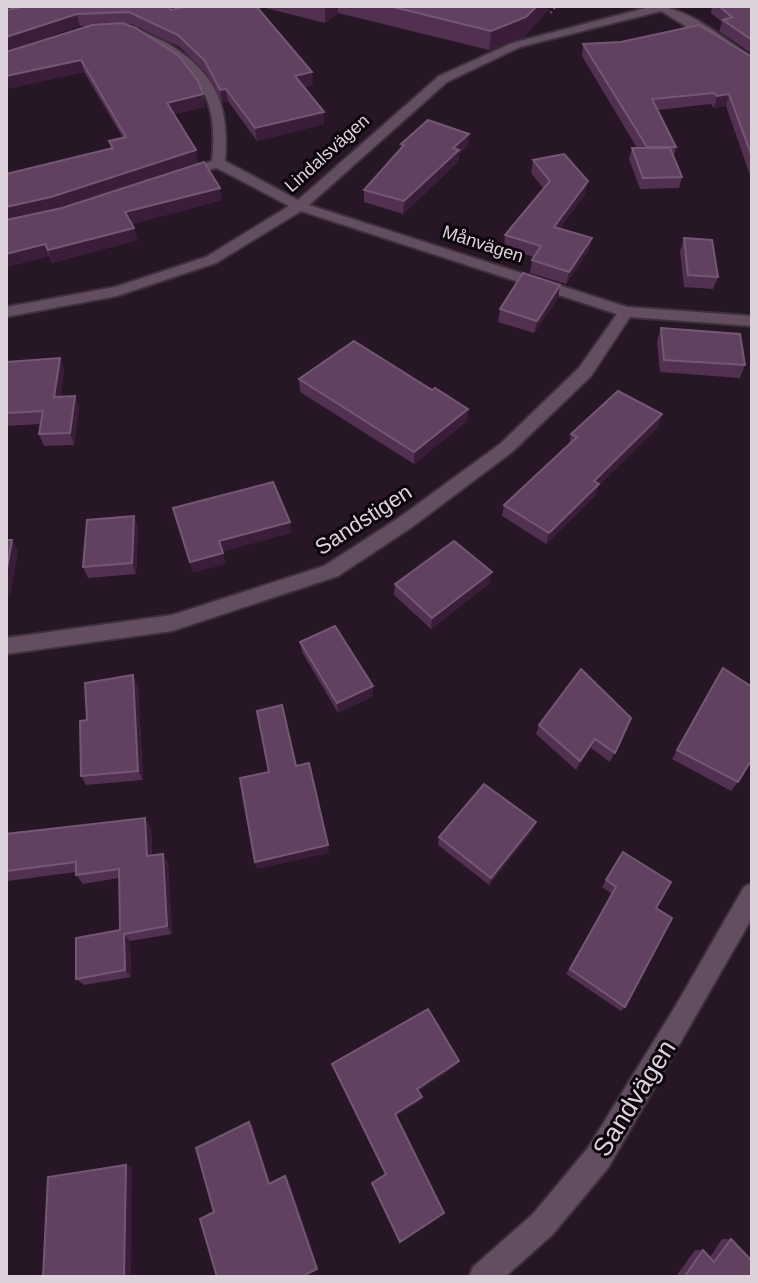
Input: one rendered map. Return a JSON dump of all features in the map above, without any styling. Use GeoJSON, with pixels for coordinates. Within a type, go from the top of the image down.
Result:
{"type":"FeatureCollection","features":[{"type":"Feature","properties":{"kind":"street"},"geometry":{"type":"LineString","coordinates":[[664,7],[752,63]]}},
{"type":"Feature","properties":{"kind":"street","name":"Lindalsvägen"},"geometry":{"type":"LineString","coordinates":[[6,312],[117,291],[211,260],[299,206],[443,79],[516,45],[664,7]]}},
{"type":"Feature","properties":{"kind":"street"},"geometry":{"type":"LineString","coordinates":[[126,28],[167,46],[206,79],[219,115],[221,146],[218,163],[193,172]]}},
{"type":"Feature","properties":{"kind":"street","name":"Månvägen"},"geometry":{"type":"LineString","coordinates":[[218,163],[299,206],[626,312],[752,321]]}},
{"type":"Feature","properties":{"kind":"street","name":"Sandstigen"},"geometry":{"type":"LineString","coordinates":[[6,646],[172,623],[331,571],[406,522],[506,448],[585,372],[626,312]]}},
{"type":"Feature","properties":{"kind":"street","name":"Sandvägen"},"geometry":{"type":"LineString","coordinates":[[483,1277],[543,1224],[598,1158],[684,1016],[752,895]]}},
{"type":"Feature","properties":{"kind":"path"},"geometry":{"type":"LineString","coordinates":[[546,19],[554,8],[549,6]]}},
{"type":"Feature","properties":{"kind":"building"},"geometry":{"type":"Polygon","coordinates":[[[27,6],[168,6],[171,10],[189,6],[256,6],[312,72],[295,76],[324,112],[255,128],[226,89],[220,90],[205,61],[178,35],[129,12],[77,14],[6,37],[6,10],[27,6]]]}},
{"type":"Feature","properties":{"kind":"building"},"geometry":{"type":"Polygon","coordinates":[[[389,6],[537,6],[526,17],[491,31],[389,6]]]}},
{"type":"Feature","properties":{"kind":"building"},"geometry":{"type":"Polygon","coordinates":[[[719,6],[752,6],[752,40],[723,20],[732,17],[719,6]]]}},
{"type":"Feature","properties":{"kind":"building"},"geometry":{"type":"Polygon","coordinates":[[[122,23],[136,28],[179,56],[198,81],[203,94],[167,103],[196,150],[51,197],[6,207],[6,174],[113,148],[109,141],[126,137],[81,60],[6,76],[6,52],[92,25],[122,23]]]}},
{"type":"Feature","properties":{"kind":"building"},"geometry":{"type":"Polygon","coordinates":[[[699,25],[752,57],[752,157],[729,94],[652,99],[676,147],[647,147],[583,44],[621,42],[699,25]]]}},
{"type":"Feature","properties":{"kind":"building"},"geometry":{"type":"Polygon","coordinates":[[[428,120],[469,134],[453,148],[459,150],[404,201],[364,190],[404,145],[401,144],[428,120]]]}},
{"type":"Feature","properties":{"kind":"building"},"geometry":{"type":"Polygon","coordinates":[[[632,148],[670,148],[682,177],[643,178],[632,148]]]}},
{"type":"Feature","properties":{"kind":"building"},"geometry":{"type":"Polygon","coordinates":[[[564,154],[588,181],[554,227],[592,238],[569,272],[532,260],[541,246],[505,235],[550,181],[533,160],[564,154]]]}},
{"type":"Feature","properties":{"kind":"building"},"geometry":{"type":"Polygon","coordinates":[[[204,162],[220,188],[125,212],[134,228],[48,250],[45,244],[6,254],[6,220],[62,208],[204,162]]]}},
{"type":"Feature","properties":{"kind":"building"},"geometry":{"type":"Polygon","coordinates":[[[684,238],[712,240],[718,277],[688,275],[684,238]]]}},
{"type":"Feature","properties":{"kind":"building"},"geometry":{"type":"Polygon","coordinates":[[[523,273],[560,285],[537,321],[500,309],[523,273]]]}},
{"type":"Feature","properties":{"kind":"building"},"geometry":{"type":"Polygon","coordinates":[[[661,328],[740,334],[745,365],[664,360],[661,328]]]}},
{"type":"Feature","properties":{"kind":"building"},"geometry":{"type":"Polygon","coordinates":[[[354,341],[468,409],[414,452],[299,379],[354,341]]]}},
{"type":"Feature","properties":{"kind":"building"},"geometry":{"type":"Polygon","coordinates":[[[60,358],[54,397],[75,396],[70,433],[39,434],[43,411],[6,413],[7,362],[60,358]]]}},
{"type":"Feature","properties":{"kind":"building"},"geometry":{"type":"Polygon","coordinates":[[[618,391],[662,414],[594,481],[599,484],[549,533],[504,505],[577,437],[571,434],[618,391]]]}},
{"type":"Feature","properties":{"kind":"building"},"geometry":{"type":"Polygon","coordinates":[[[273,482],[290,522],[219,541],[223,553],[190,562],[173,508],[273,482]]]}},
{"type":"Feature","properties":{"kind":"building"},"geometry":{"type":"Polygon","coordinates":[[[134,516],[132,563],[83,567],[87,520],[134,516]]]}},
{"type":"Feature","properties":{"kind":"building"},"geometry":{"type":"Polygon","coordinates":[[[6,540],[12,540],[6,574],[6,540]]]}},
{"type":"Feature","properties":{"kind":"building"},"geometry":{"type":"Polygon","coordinates":[[[454,541],[492,572],[432,618],[395,584],[454,541]]]}},
{"type":"Feature","properties":{"kind":"building"},"geometry":{"type":"Polygon","coordinates":[[[335,626],[373,686],[337,703],[300,642],[335,626]]]}},
{"type":"Feature","properties":{"kind":"building"},"geometry":{"type":"Polygon","coordinates":[[[723,668],[752,687],[752,759],[738,782],[677,750],[723,668]]]}},
{"type":"Feature","properties":{"kind":"building"},"geometry":{"type":"Polygon","coordinates":[[[581,669],[631,718],[615,753],[595,739],[580,761],[539,725],[581,669]]]}},
{"type":"Feature","properties":{"kind":"building"},"geometry":{"type":"Polygon","coordinates":[[[133,675],[138,771],[81,776],[80,721],[87,720],[85,683],[133,675]]]}},
{"type":"Feature","properties":{"kind":"building"},"geometry":{"type":"Polygon","coordinates":[[[282,705],[296,766],[309,763],[328,845],[255,862],[240,778],[269,772],[257,711],[282,705]]]}},
{"type":"Feature","properties":{"kind":"building"},"geometry":{"type":"Polygon","coordinates":[[[484,784],[536,822],[491,878],[439,837],[484,784]]]}},
{"type":"Feature","properties":{"kind":"building"},"geometry":{"type":"Polygon","coordinates":[[[145,818],[147,856],[163,854],[167,926],[124,934],[125,970],[76,979],[76,938],[120,930],[119,869],[76,875],[76,862],[6,871],[6,834],[145,818]]]}},
{"type":"Feature","properties":{"kind":"building"},"geometry":{"type":"Polygon","coordinates":[[[623,852],[671,882],[656,908],[672,918],[625,1007],[570,969],[616,887],[606,880],[623,852]]]}},
{"type":"Feature","properties":{"kind":"building"},"geometry":{"type":"Polygon","coordinates":[[[428,1009],[459,1061],[417,1089],[422,1097],[395,1114],[444,1213],[400,1242],[372,1183],[386,1174],[332,1064],[428,1009]]]}},
{"type":"Feature","properties":{"kind":"building"},"geometry":{"type":"Polygon","coordinates":[[[249,1122],[269,1184],[285,1176],[317,1269],[301,1277],[217,1277],[200,1219],[214,1212],[196,1148],[249,1122]]]}},
{"type":"Feature","properties":{"kind":"building"},"geometry":{"type":"Polygon","coordinates":[[[126,1165],[124,1277],[43,1277],[48,1177],[126,1165]]]}},
{"type":"Feature","properties":{"kind":"building"},"geometry":{"type":"Polygon","coordinates":[[[731,1239],[752,1261],[752,1277],[685,1276],[703,1250],[714,1262],[731,1239]]]}}]}
